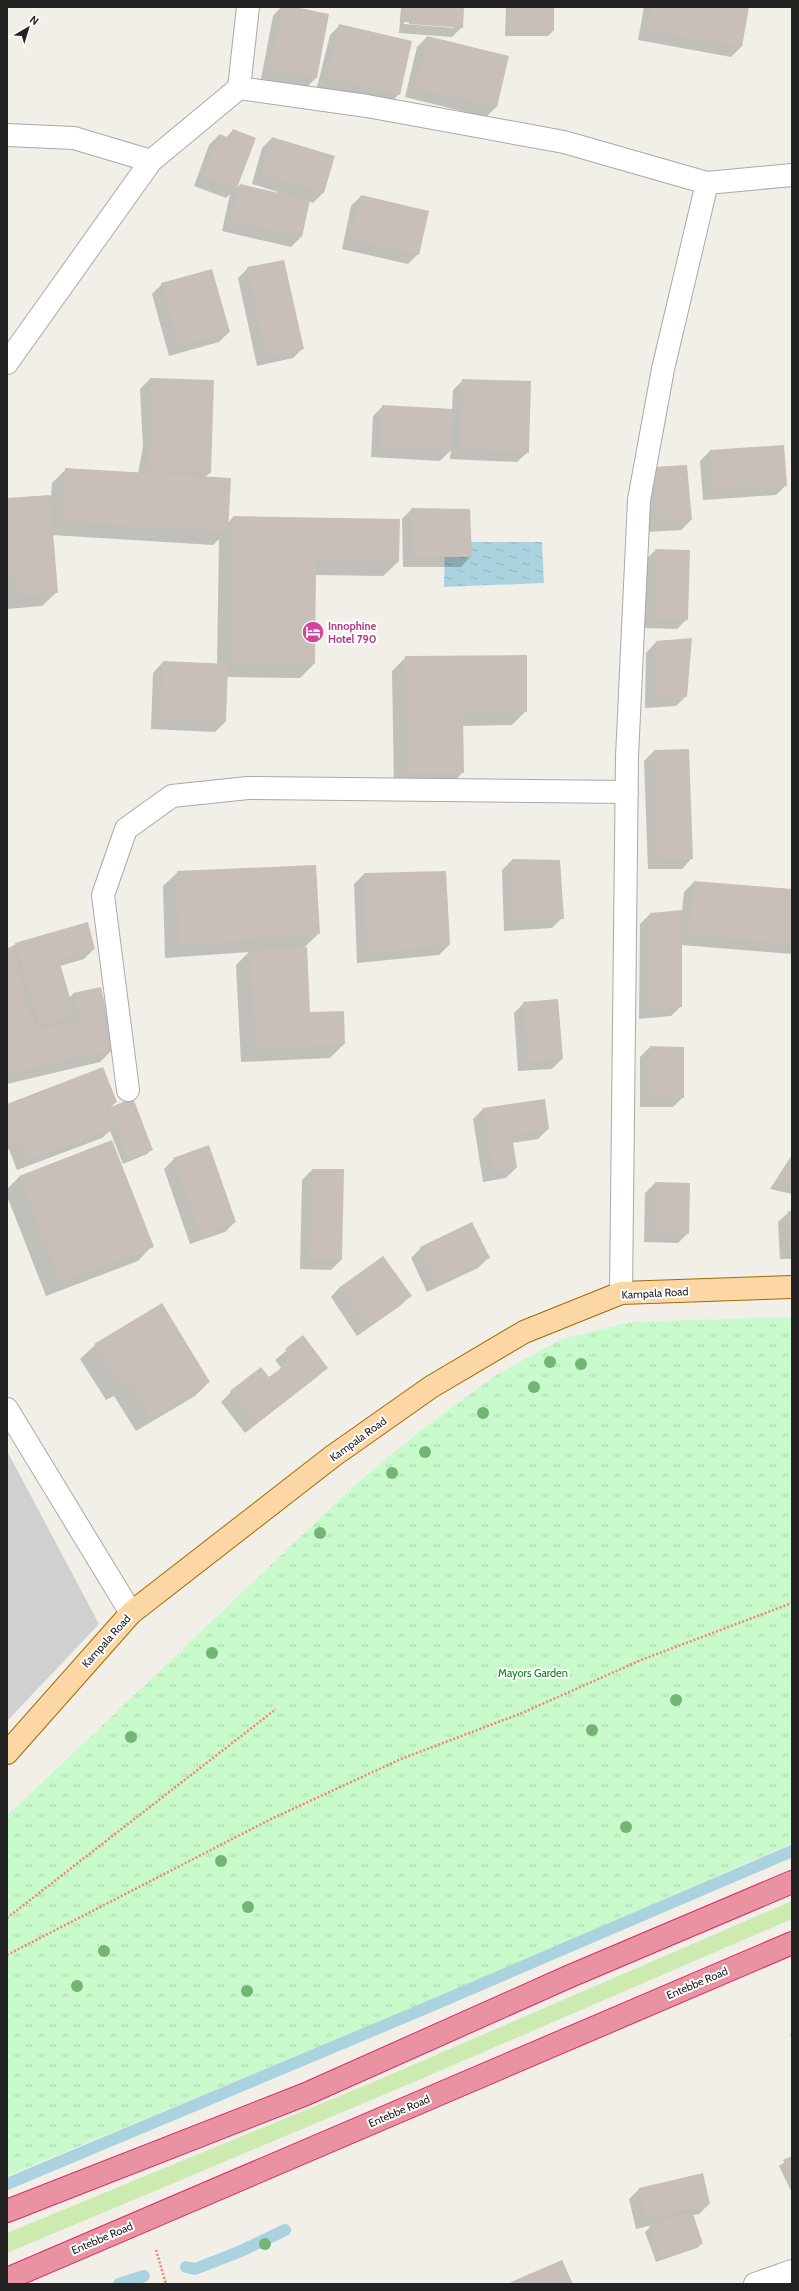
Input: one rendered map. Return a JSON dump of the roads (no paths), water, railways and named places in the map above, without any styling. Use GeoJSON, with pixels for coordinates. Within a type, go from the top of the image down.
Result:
{"type":"FeatureCollection","features":[{"type":"Feature","properties":{"kind":"highway"},"geometry":{"type":"LineString","coordinates":[[7,2211],[306,2094],[568,1977],[792,1882]]}},
{"type":"Feature","properties":{"kind":"highway","name":"Entebbe Road"},"geometry":{"type":"LineString","coordinates":[[7,2279],[792,1943]]}},
{"type":"Feature","properties":{"kind":"main road","name":"Kampala Road"},"geometry":{"type":"LineString","coordinates":[[7,1753],[131,1613],[333,1456],[431,1387],[524,1332],[621,1293],[792,1287]]}},
{"type":"Feature","properties":{"kind":"street"},"geometry":{"type":"LineString","coordinates":[[7,363],[151,161],[239,88],[248,7]]}},
{"type":"Feature","properties":{"kind":"street"},"geometry":{"type":"LineString","coordinates":[[239,88],[367,106],[564,142],[707,184],[792,175]]}},
{"type":"Feature","properties":{"kind":"street"},"geometry":{"type":"LineString","coordinates":[[7,135],[74,138],[151,161]]}},
{"type":"Feature","properties":{"kind":"street"},"geometry":{"type":"LineString","coordinates":[[621,1293],[627,792],[639,500],[663,369],[707,184]]}},
{"type":"Feature","properties":{"kind":"street"},"geometry":{"type":"LineString","coordinates":[[128,1090],[103,894],[126,829],[172,796],[248,788],[627,792]]}},
{"type":"Feature","properties":{"kind":"street"},"geometry":{"type":"LineString","coordinates":[[7,1409],[131,1613]]}},
{"type":"Feature","properties":{"kind":"street"},"geometry":{"type":"LineString","coordinates":[[755,2284],[792,2271]]}},
{"type":"Feature","properties":{"kind":"water"},"geometry":{"type":"Polygon","coordinates":[[[445,542],[542,542],[544,583],[444,587],[445,542]]]}},
{"type":"Feature","properties":{"kind":"waterway"},"geometry":{"type":"LineString","coordinates":[[7,2184],[419,2011],[792,1851]]}},
{"type":"Feature","properties":{"kind":"waterway"},"geometry":{"type":"LineString","coordinates":[[186,2267],[195,2269],[241,2251],[285,2230]]}},
{"type":"Feature","properties":{"kind":"waterway"},"geometry":{"type":"LineString","coordinates":[[119,2284],[144,2276]]}},
{"type":"Feature","properties":{"kind":"place","name":"Innophine Hotel 790"},"geometry":{"type":"Point","coordinates":[313,632]}},
{"type":"Feature","properties":{"kind":"park label","name":"Mayors Garden"},"geometry":{"type":"Point","coordinates":[533,1673]}}]}
